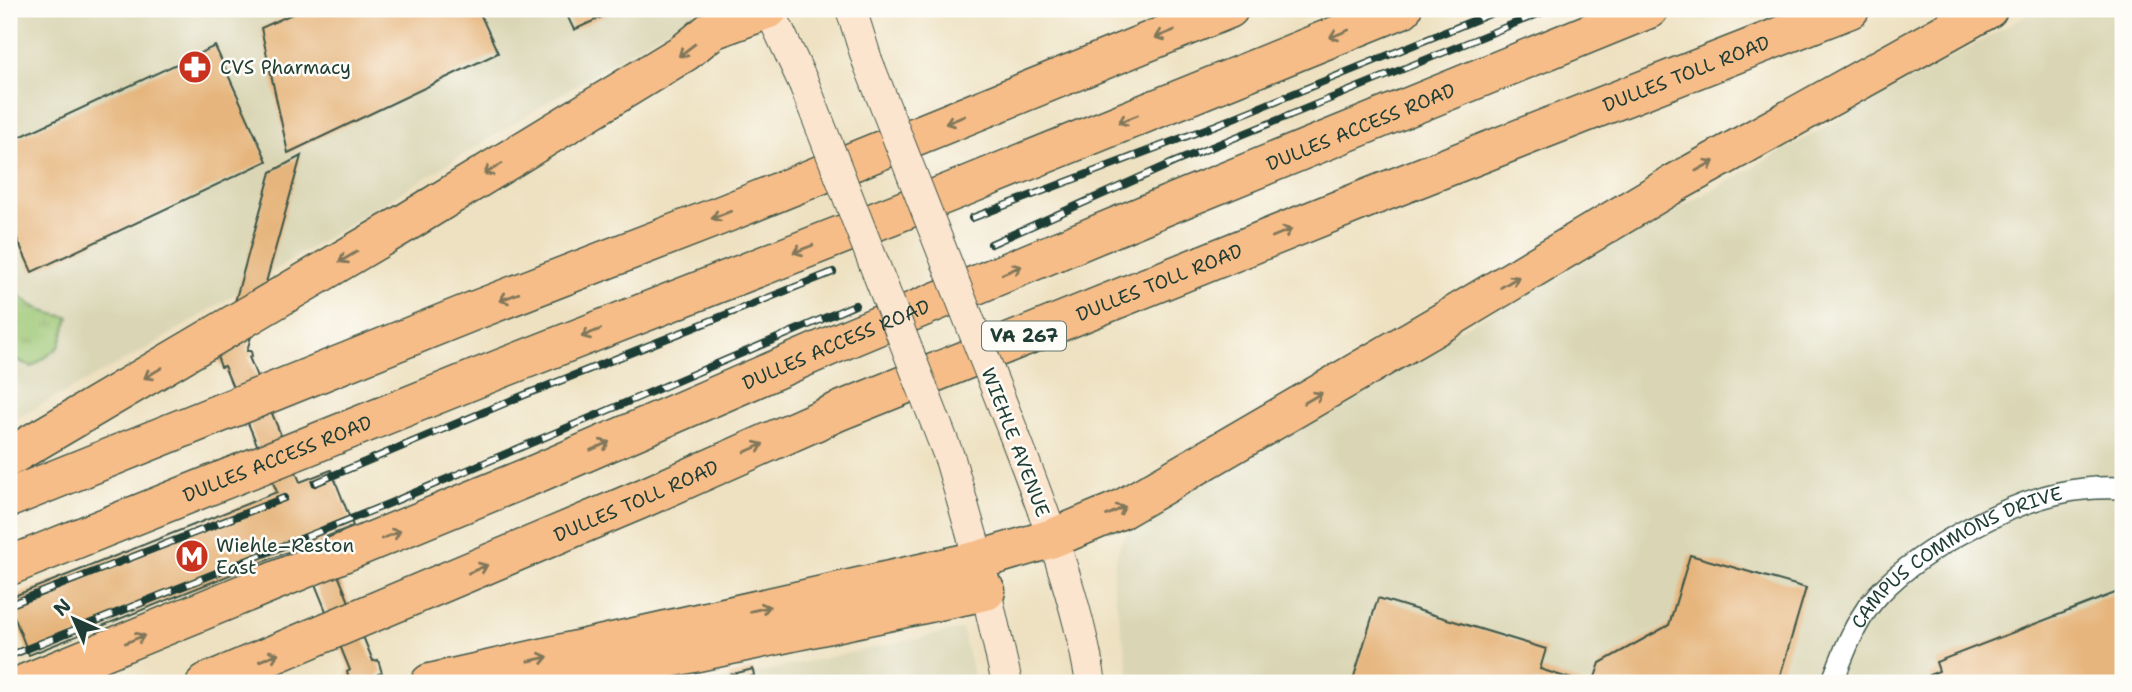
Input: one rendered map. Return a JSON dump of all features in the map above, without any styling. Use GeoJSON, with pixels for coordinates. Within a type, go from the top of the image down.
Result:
{"type":"FeatureCollection","features":[{"type":"Feature","properties":{"kind":"highway"},"geometry":{"type":"LineString","coordinates":[[9,457],[440,202],[685,52],[712,30],[769,9]]}},
{"type":"Feature","properties":{"kind":"highway"},"geometry":{"type":"LineString","coordinates":[[9,498],[451,320],[724,214],[1229,9]]}},
{"type":"Feature","properties":{"kind":"highway","name":"DULLES ACCESS ROAD"},"geometry":{"type":"LineString","coordinates":[[9,566],[961,188],[1402,9]]}},
{"type":"Feature","properties":{"kind":"highway","name":"DULLES ACCESS ROAD"},"geometry":{"type":"LineString","coordinates":[[26,683],[426,520],[851,337],[1218,184],[1649,9]]}},
{"type":"Feature","properties":{"kind":"highway","name":"DULLES TOLL ROAD"},"geometry":{"type":"LineString","coordinates":[[206,683],[511,555],[850,406],[1368,198],[1850,9]]}},
{"type":"Feature","properties":{"kind":"highway"},"geometry":{"type":"LineString","coordinates":[[551,683],[983,576],[1054,538],[1122,509],[1670,186],[1987,9]]}},
{"type":"Feature","properties":{"kind":"highway"},"geometry":{"type":"LineString","coordinates":[[430,683],[983,576]]}},
{"type":"Feature","properties":{"kind":"main road"},"geometry":{"type":"LineString","coordinates":[[769,9],[804,84],[950,459],[983,576],[1007,683]]}},
{"type":"Feature","properties":{"kind":"main road","name":"WIEHLE AVENUE"},"geometry":{"type":"LineString","coordinates":[[851,9],[867,60],[1054,538],[1071,592],[1091,683]]}},
{"type":"Feature","properties":{"kind":"street","name":"CAMPUS COMMONS DRIVE"},"geometry":{"type":"LineString","coordinates":[[1832,683],[1860,619],[1891,583],[1921,559],[1983,522],[2025,503],[2060,492],[2102,487],[2123,488]]}},
{"type":"Feature","properties":{"kind":"shaded area"},"geometry":{"type":"Polygon","coordinates":[[[9,9],[700,9],[146,349],[9,422],[9,9]]]}},
{"type":"Feature","properties":{"kind":"shaded area"},"geometry":{"type":"Polygon","coordinates":[[[2038,9],[2123,9],[2123,683],[1131,683],[1113,585],[1114,565],[1121,542],[1132,523],[1310,413],[2038,9]]]}},
{"type":"Feature","properties":{"kind":"shaded area"},"geometry":{"type":"Polygon","coordinates":[[[962,629],[975,683],[708,683],[962,629]]]}},
{"type":"Feature","properties":{"kind":"green space"},"geometry":{"type":"Polygon","coordinates":[[[10,284],[22,298],[36,307],[51,314],[69,317],[59,347],[32,367],[9,356],[10,284]]]}},
{"type":"Feature","properties":{"kind":"building"},"geometry":{"type":"Polygon","coordinates":[[[303,9],[478,9],[498,53],[288,153],[261,28],[303,9]]]}},
{"type":"Feature","properties":{"kind":"building"},"geometry":{"type":"Polygon","coordinates":[[[564,9],[619,9],[574,30],[564,9]]]}},
{"type":"Feature","properties":{"kind":"building"},"geometry":{"type":"Polygon","coordinates":[[[215,46],[267,161],[32,272],[9,221],[9,155],[13,153],[9,142],[215,46]]]}},
{"type":"Feature","properties":{"kind":"building"},"geometry":{"type":"Polygon","coordinates":[[[301,156],[247,351],[251,351],[252,356],[249,357],[300,482],[331,470],[353,526],[323,538],[373,661],[378,660],[382,673],[378,674],[380,683],[350,682],[347,672],[350,670],[300,547],[29,655],[9,598],[277,492],[224,366],[221,367],[217,356],[223,345],[271,172],[301,156]]]}},
{"type":"Feature","properties":{"kind":"building"},"geometry":{"type":"Polygon","coordinates":[[[1690,555],[1806,588],[1778,683],[1593,683],[1600,663],[1669,625],[1690,555]]]}},
{"type":"Feature","properties":{"kind":"building"},"geometry":{"type":"Polygon","coordinates":[[[2123,590],[2123,683],[1932,683],[1929,675],[1939,671],[1936,662],[2123,590]]]}},
{"type":"Feature","properties":{"kind":"building"},"geometry":{"type":"Polygon","coordinates":[[[1378,598],[1546,649],[1540,669],[1584,683],[1352,683],[1378,598]]]}},
{"type":"Feature","properties":{"kind":"building"},"geometry":{"type":"Polygon","coordinates":[[[753,669],[754,676],[730,681],[729,675],[753,669]]]}},
{"type":"Feature","properties":{"kind":"railway"},"geometry":{"type":"LineString","coordinates":[[972,218],[1216,125],[1502,9]]}},
{"type":"Feature","properties":{"kind":"railway"},"geometry":{"type":"LineString","coordinates":[[991,244],[1175,162],[1550,9]]}},
{"type":"Feature","properties":{"kind":"railway"},"geometry":{"type":"LineString","coordinates":[[315,483],[522,396],[833,272]]}},
{"type":"Feature","properties":{"kind":"railway"},"geometry":{"type":"LineString","coordinates":[[9,656],[388,504],[855,305]]}},
{"type":"Feature","properties":{"kind":"railway"},"geometry":{"type":"LineString","coordinates":[[9,605],[284,498]]}},
{"type":"Feature","properties":{"kind":"place","name":"CVS Pharmacy"},"geometry":{"type":"Point","coordinates":[195,67]}},
{"type":"Feature","properties":{"kind":"place","name":"Wiehle–Reston East"},"geometry":{"type":"Point","coordinates":[192,556]}}]}
